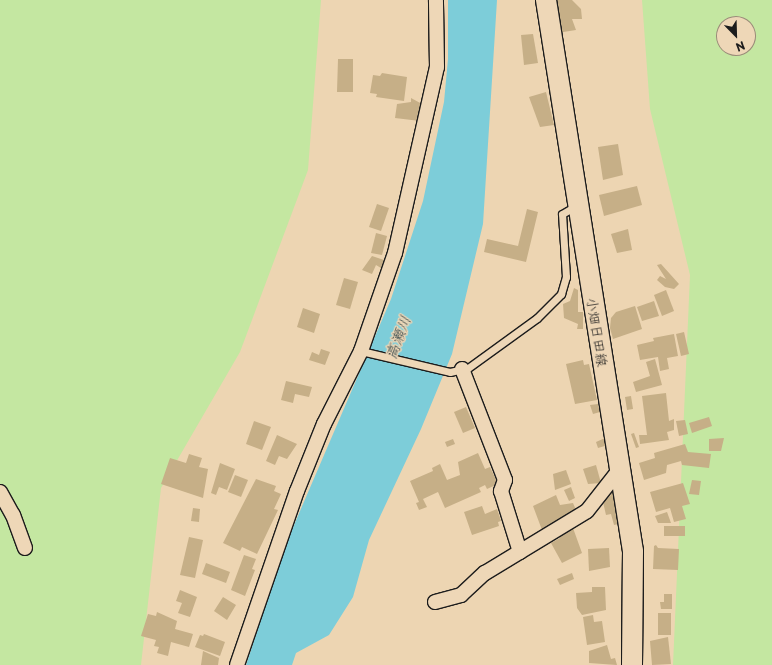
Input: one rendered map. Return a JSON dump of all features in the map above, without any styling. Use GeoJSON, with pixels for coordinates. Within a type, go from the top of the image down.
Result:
{"type":"FeatureCollection","features":[{"type":"Feature","properties":{"kind":"main road","name":"小畑日田線"},"geometry":{"type":"LineString","coordinates":[[546,0],[633,551],[632,665]]}},
{"type":"Feature","properties":{"kind":"street"},"geometry":{"type":"LineString","coordinates":[[237,665],[297,491],[324,424],[361,351],[395,253],[424,131],[437,67],[436,0]]}},
{"type":"Feature","properties":{"kind":"street"},"geometry":{"type":"LineString","coordinates":[[456,371],[505,480],[501,492],[520,552]]}},
{"type":"Feature","properties":{"kind":"street"},"geometry":{"type":"LineString","coordinates":[[435,602],[460,595],[485,573],[587,511],[620,469]]}},
{"type":"Feature","properties":{"kind":"street"},"geometry":{"type":"LineString","coordinates":[[0,492],[13,515],[25,548]]}},
{"type":"Feature","properties":{"kind":"lane"},"geometry":{"type":"LineString","coordinates":[[361,351],[456,371],[468,368],[537,318],[561,294],[566,277],[562,214],[578,204]]}},
{"type":"Feature","properties":{"kind":"green space"},"geometry":{"type":"Polygon","coordinates":[[[0,0],[321,0],[308,170],[240,352],[161,488],[141,665],[0,665],[0,0]]]}},
{"type":"Feature","properties":{"kind":"green space"},"geometry":{"type":"Polygon","coordinates":[[[642,0],[772,0],[772,665],[673,665],[690,275],[650,109],[642,0]]]}},
{"type":"Feature","properties":{"kind":"water","name":"高瀬川"},"geometry":{"type":"Polygon","coordinates":[[[448,0],[497,0],[483,224],[452,354],[421,429],[369,540],[353,597],[329,635],[296,653],[292,665],[246,665],[285,546],[391,299],[423,201],[444,102],[448,59],[448,0]]]}},
{"type":"Feature","properties":{"kind":"building"},"geometry":{"type":"Polygon","coordinates":[[[555,0],[572,0],[581,9],[582,19],[572,19],[576,30],[557,33],[555,0]]]}},
{"type":"Feature","properties":{"kind":"building"},"geometry":{"type":"Polygon","coordinates":[[[533,34],[538,63],[524,65],[521,35],[533,34]]]}},
{"type":"Feature","properties":{"kind":"building"},"geometry":{"type":"Polygon","coordinates":[[[338,59],[353,59],[353,92],[337,92],[338,59]]]}},
{"type":"Feature","properties":{"kind":"building"},"geometry":{"type":"Polygon","coordinates":[[[382,73],[407,77],[404,101],[376,97],[377,94],[370,93],[373,75],[380,76],[382,73]]]}},
{"type":"Feature","properties":{"kind":"building"},"geometry":{"type":"Polygon","coordinates":[[[546,92],[554,125],[540,127],[529,97],[546,92]]]}},
{"type":"Feature","properties":{"kind":"building"},"geometry":{"type":"Polygon","coordinates":[[[411,98],[422,104],[420,121],[395,118],[397,104],[411,102],[411,98]]]}},
{"type":"Feature","properties":{"kind":"building"},"geometry":{"type":"Polygon","coordinates":[[[618,144],[623,175],[603,180],[598,147],[618,144]]]}},
{"type":"Feature","properties":{"kind":"building"},"geometry":{"type":"Polygon","coordinates":[[[637,186],[642,205],[604,216],[599,195],[637,186]]]}},
{"type":"Feature","properties":{"kind":"building"},"geometry":{"type":"Polygon","coordinates":[[[377,204],[389,208],[381,231],[369,227],[377,204]]]}},
{"type":"Feature","properties":{"kind":"building"},"geometry":{"type":"Polygon","coordinates":[[[527,209],[538,212],[526,262],[484,252],[487,239],[518,246],[527,209]]]}},
{"type":"Feature","properties":{"kind":"building"},"geometry":{"type":"Polygon","coordinates":[[[628,229],[632,250],[617,253],[611,234],[628,229]]]}},
{"type":"Feature","properties":{"kind":"building"},"geometry":{"type":"Polygon","coordinates":[[[376,233],[387,236],[382,255],[371,253],[376,233]]]}},
{"type":"Feature","properties":{"kind":"building"},"geometry":{"type":"Polygon","coordinates":[[[372,256],[384,260],[381,268],[376,265],[372,274],[362,270],[372,256]]]}},
{"type":"Feature","properties":{"kind":"building"},"geometry":{"type":"Polygon","coordinates":[[[661,264],[679,284],[674,289],[665,287],[657,280],[660,276],[666,279],[657,265],[661,264]]]}},
{"type":"Feature","properties":{"kind":"building"},"geometry":{"type":"Polygon","coordinates":[[[344,278],[358,282],[350,309],[336,305],[344,278]]]}},
{"type":"Feature","properties":{"kind":"building"},"geometry":{"type":"Polygon","coordinates":[[[574,288],[578,290],[578,312],[583,312],[583,329],[577,329],[578,324],[564,318],[563,304],[570,301],[574,288]]]}},
{"type":"Feature","properties":{"kind":"building"},"geometry":{"type":"Polygon","coordinates":[[[666,290],[674,311],[662,316],[654,295],[666,290]]]}},
{"type":"Feature","properties":{"kind":"building"},"geometry":{"type":"Polygon","coordinates":[[[654,301],[659,316],[642,321],[637,307],[654,301]]]}},
{"type":"Feature","properties":{"kind":"building"},"geometry":{"type":"Polygon","coordinates":[[[635,306],[642,329],[613,339],[610,328],[611,318],[616,312],[635,306]]]}},
{"type":"Feature","properties":{"kind":"building"},"geometry":{"type":"Polygon","coordinates":[[[303,308],[320,314],[314,333],[297,327],[303,308]]]}},
{"type":"Feature","properties":{"kind":"building"},"geometry":{"type":"Polygon","coordinates":[[[684,332],[689,354],[681,356],[676,334],[684,332]]]}},
{"type":"Feature","properties":{"kind":"building"},"geometry":{"type":"Polygon","coordinates":[[[674,334],[678,356],[667,358],[669,369],[660,371],[658,357],[640,360],[637,345],[654,341],[653,338],[674,334]]]}},
{"type":"Feature","properties":{"kind":"building"},"geometry":{"type":"Polygon","coordinates":[[[321,349],[330,352],[325,365],[309,360],[312,352],[319,355],[321,349]]]}},
{"type":"Feature","properties":{"kind":"building"},"geometry":{"type":"Polygon","coordinates":[[[655,359],[662,385],[636,392],[633,382],[650,376],[646,362],[655,359]]]}},
{"type":"Feature","properties":{"kind":"building"},"geometry":{"type":"Polygon","coordinates":[[[583,360],[584,365],[589,364],[597,400],[575,404],[566,364],[583,360]]]}},
{"type":"Feature","properties":{"kind":"building"},"geometry":{"type":"Polygon","coordinates":[[[286,381],[312,387],[309,397],[295,394],[293,403],[281,400],[286,381]]]}},
{"type":"Feature","properties":{"kind":"building"},"geometry":{"type":"Polygon","coordinates":[[[666,393],[669,421],[674,419],[674,430],[667,432],[669,440],[640,444],[639,435],[647,435],[642,396],[666,393]]]}},
{"type":"Feature","properties":{"kind":"building"},"geometry":{"type":"Polygon","coordinates":[[[631,396],[633,409],[627,410],[625,397],[631,396]]]}},
{"type":"Feature","properties":{"kind":"building"},"geometry":{"type":"Polygon","coordinates":[[[598,404],[600,412],[593,414],[590,405],[598,404]]]}},
{"type":"Feature","properties":{"kind":"building"},"geometry":{"type":"Polygon","coordinates":[[[466,407],[475,428],[463,433],[454,412],[466,407]]]}},
{"type":"Feature","properties":{"kind":"building"},"geometry":{"type":"Polygon","coordinates":[[[709,417],[712,426],[692,433],[689,423],[709,417]]]}},
{"type":"Feature","properties":{"kind":"building"},"geometry":{"type":"Polygon","coordinates":[[[685,420],[688,434],[679,436],[676,421],[685,420]]]}},
{"type":"Feature","properties":{"kind":"building"},"geometry":{"type":"Polygon","coordinates":[[[254,421],[271,427],[262,450],[246,444],[254,421]]]}},
{"type":"Feature","properties":{"kind":"building"},"geometry":{"type":"Polygon","coordinates":[[[634,433],[639,447],[636,448],[631,434],[634,433]]]}},
{"type":"Feature","properties":{"kind":"building"},"geometry":{"type":"Polygon","coordinates":[[[277,435],[297,444],[287,459],[279,456],[275,465],[266,461],[277,435]]]}},
{"type":"Feature","properties":{"kind":"building"},"geometry":{"type":"Polygon","coordinates":[[[605,438],[608,445],[598,448],[596,442],[605,438]]]}},
{"type":"Feature","properties":{"kind":"building"},"geometry":{"type":"Polygon","coordinates":[[[724,438],[721,451],[709,451],[709,439],[724,438]]]}},
{"type":"Feature","properties":{"kind":"building"},"geometry":{"type":"Polygon","coordinates":[[[453,439],[455,444],[447,447],[445,442],[453,439]]]}},
{"type":"Feature","properties":{"kind":"building"},"geometry":{"type":"Polygon","coordinates":[[[685,444],[688,452],[711,454],[709,468],[682,465],[681,461],[667,465],[666,473],[644,480],[639,463],[655,458],[654,453],[685,444]]]}},
{"type":"Feature","properties":{"kind":"building"},"geometry":{"type":"Polygon","coordinates":[[[478,453],[485,469],[490,467],[498,484],[487,489],[485,485],[479,488],[481,492],[445,508],[438,492],[423,499],[427,507],[419,510],[416,503],[419,502],[410,481],[433,471],[432,468],[440,464],[447,480],[460,475],[458,462],[478,453]]]}},
{"type":"Feature","properties":{"kind":"building"},"geometry":{"type":"Polygon","coordinates":[[[189,454],[202,458],[199,467],[208,469],[203,498],[161,484],[170,458],[186,463],[189,454]]]}},
{"type":"Feature","properties":{"kind":"building"},"geometry":{"type":"Polygon","coordinates":[[[220,463],[235,469],[227,490],[219,487],[216,495],[211,493],[220,463]]]}},
{"type":"Feature","properties":{"kind":"building"},"geometry":{"type":"Polygon","coordinates":[[[596,465],[601,483],[588,484],[583,469],[596,465]]]}},
{"type":"Feature","properties":{"kind":"building"},"geometry":{"type":"Polygon","coordinates":[[[566,470],[571,484],[555,490],[553,474],[566,470]]]}},
{"type":"Feature","properties":{"kind":"building"},"geometry":{"type":"Polygon","coordinates":[[[235,475],[248,480],[241,497],[228,492],[235,475]]]}},
{"type":"Feature","properties":{"kind":"building"},"geometry":{"type":"Polygon","coordinates":[[[256,479],[276,486],[274,491],[281,494],[274,509],[278,510],[257,554],[242,547],[240,551],[223,543],[256,479]]]}},
{"type":"Feature","properties":{"kind":"building"},"geometry":{"type":"Polygon","coordinates":[[[692,480],[701,481],[699,495],[689,494],[692,480]]]}},
{"type":"Feature","properties":{"kind":"building"},"geometry":{"type":"Polygon","coordinates":[[[683,483],[690,504],[682,506],[686,519],[674,522],[670,508],[656,512],[650,492],[683,483]]]}},
{"type":"Feature","properties":{"kind":"building"},"geometry":{"type":"Polygon","coordinates":[[[571,487],[575,498],[569,501],[564,490],[571,487]]]}},
{"type":"Feature","properties":{"kind":"building"},"geometry":{"type":"Polygon","coordinates":[[[610,491],[614,492],[623,523],[614,525],[611,514],[606,515],[603,502],[611,495],[610,491]]]}},
{"type":"Feature","properties":{"kind":"building"},"geometry":{"type":"Polygon","coordinates":[[[556,495],[560,505],[573,503],[576,510],[570,512],[571,515],[556,521],[556,524],[542,530],[533,506],[556,495]]]}},
{"type":"Feature","properties":{"kind":"building"},"geometry":{"type":"Polygon","coordinates":[[[482,506],[485,514],[497,509],[501,521],[498,522],[499,526],[472,535],[464,512],[482,506]]]}},
{"type":"Feature","properties":{"kind":"building"},"geometry":{"type":"Polygon","coordinates":[[[193,508],[200,509],[199,522],[191,521],[193,508]]]}},
{"type":"Feature","properties":{"kind":"building"},"geometry":{"type":"Polygon","coordinates":[[[667,512],[671,523],[658,523],[655,516],[667,512]]]}},
{"type":"Feature","properties":{"kind":"building"},"geometry":{"type":"Polygon","coordinates":[[[664,526],[685,526],[685,536],[664,536],[664,526]]]}},
{"type":"Feature","properties":{"kind":"building"},"geometry":{"type":"Polygon","coordinates":[[[573,528],[582,553],[562,563],[551,543],[560,538],[560,534],[573,528]]]}},
{"type":"Feature","properties":{"kind":"building"},"geometry":{"type":"Polygon","coordinates":[[[189,537],[203,540],[195,578],[180,575],[189,537]]]}},
{"type":"Feature","properties":{"kind":"building"},"geometry":{"type":"Polygon","coordinates":[[[656,545],[658,548],[679,549],[678,570],[653,569],[654,546],[656,545]]]}},
{"type":"Feature","properties":{"kind":"building"},"geometry":{"type":"Polygon","coordinates":[[[609,548],[610,567],[589,571],[588,549],[609,548]]]}},
{"type":"Feature","properties":{"kind":"building"},"geometry":{"type":"Polygon","coordinates":[[[244,555],[256,559],[252,569],[255,570],[245,596],[231,590],[244,555]]]}},
{"type":"Feature","properties":{"kind":"building"},"geometry":{"type":"Polygon","coordinates":[[[206,563],[230,572],[226,583],[202,574],[206,563]]]}},
{"type":"Feature","properties":{"kind":"building"},"geometry":{"type":"Polygon","coordinates":[[[572,573],[574,579],[560,585],[557,579],[572,573]]]}},
{"type":"Feature","properties":{"kind":"building"},"geometry":{"type":"Polygon","coordinates":[[[592,587],[605,587],[606,610],[582,615],[577,608],[576,593],[592,592],[592,587]]]}},
{"type":"Feature","properties":{"kind":"building"},"geometry":{"type":"Polygon","coordinates":[[[180,590],[197,597],[190,617],[178,613],[182,603],[176,601],[180,590]]]}},
{"type":"Feature","properties":{"kind":"building"},"geometry":{"type":"Polygon","coordinates":[[[664,594],[672,594],[672,609],[661,609],[660,602],[664,602],[664,594]]]}},
{"type":"Feature","properties":{"kind":"building"},"geometry":{"type":"Polygon","coordinates":[[[223,597],[236,605],[227,620],[214,611],[223,597]]]}},
{"type":"Feature","properties":{"kind":"building"},"geometry":{"type":"Polygon","coordinates":[[[157,612],[177,621],[175,629],[193,634],[189,647],[171,642],[168,656],[157,653],[159,647],[154,646],[156,640],[141,636],[148,614],[156,616],[157,612]]]}},
{"type":"Feature","properties":{"kind":"building"},"geometry":{"type":"Polygon","coordinates":[[[658,613],[671,613],[671,635],[658,635],[658,613]]]}},
{"type":"Feature","properties":{"kind":"building"},"geometry":{"type":"Polygon","coordinates":[[[593,615],[594,622],[602,621],[605,642],[587,645],[583,617],[593,615]]]}},
{"type":"Feature","properties":{"kind":"building"},"geometry":{"type":"Polygon","coordinates":[[[204,634],[225,642],[220,656],[195,647],[200,635],[203,636],[204,634]]]}},
{"type":"Feature","properties":{"kind":"building"},"geometry":{"type":"Polygon","coordinates":[[[668,637],[671,664],[652,665],[650,641],[668,637]]]}},
{"type":"Feature","properties":{"kind":"building"},"geometry":{"type":"Polygon","coordinates":[[[607,645],[611,659],[615,658],[617,665],[589,663],[589,651],[607,645]]]}},
{"type":"Feature","properties":{"kind":"building"},"geometry":{"type":"Polygon","coordinates":[[[203,651],[219,658],[218,665],[201,665],[203,651]]]}}]}
